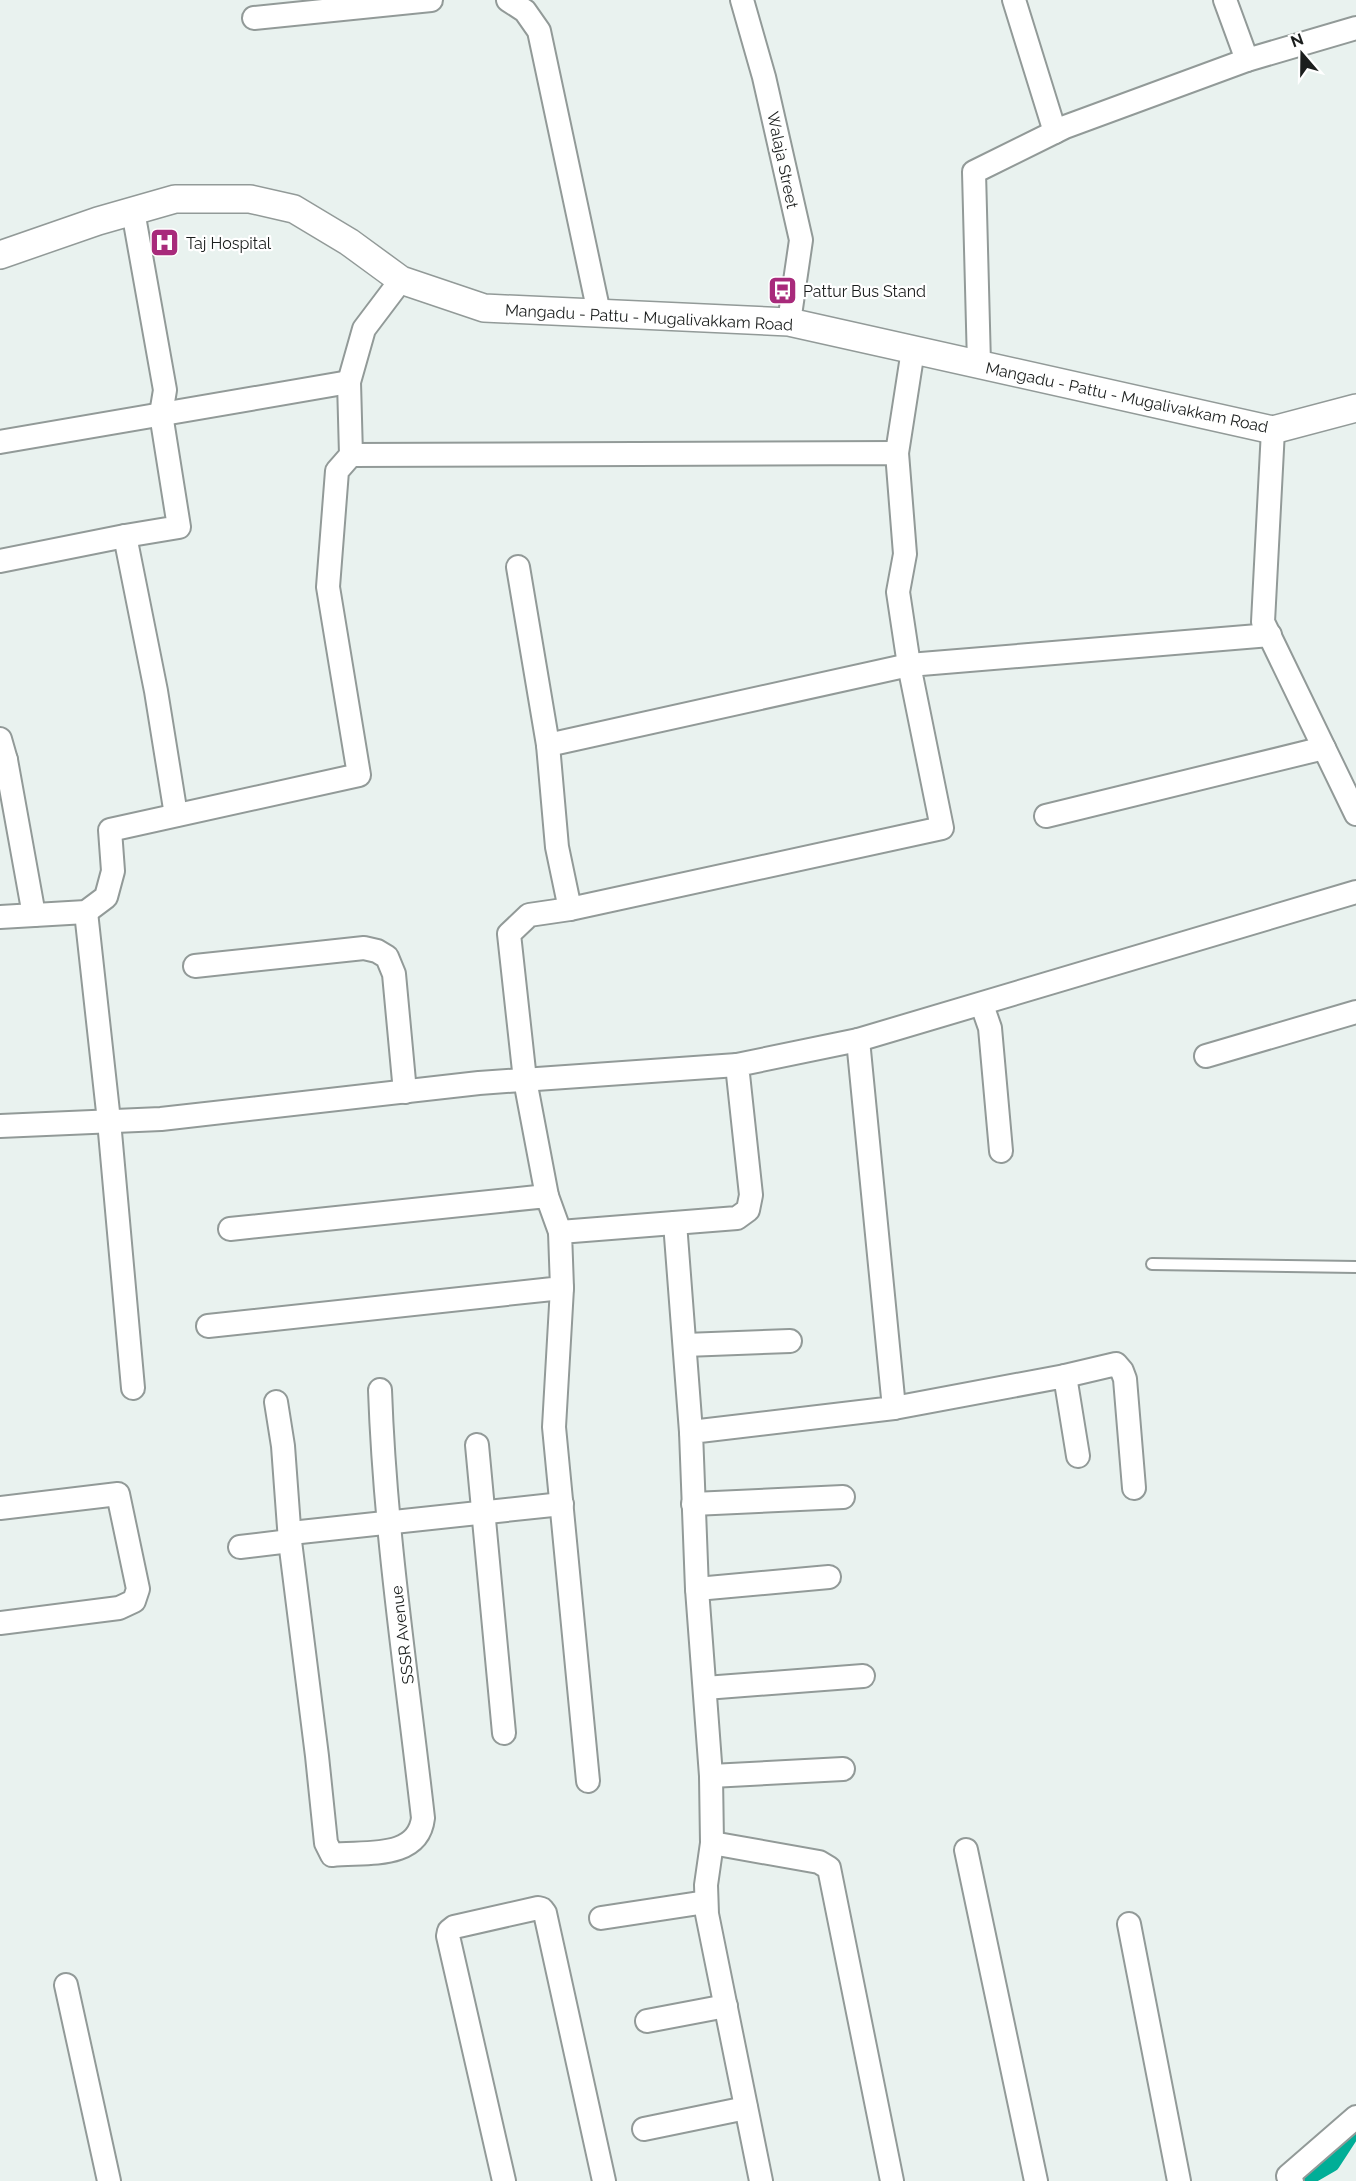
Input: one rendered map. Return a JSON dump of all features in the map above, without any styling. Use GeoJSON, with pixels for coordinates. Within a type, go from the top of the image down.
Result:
{"type":"FeatureCollection","features":[{"type":"Feature","properties":{"kind":"street"},"geometry":{"type":"LineString","coordinates":[[254,18],[431,0]]}},
{"type":"Feature","properties":{"kind":"street"},"geometry":{"type":"LineString","coordinates":[[508,0],[525,11],[538,31],[599,314]]}},
{"type":"Feature","properties":{"kind":"street","name":"Walaja Street"},"geometry":{"type":"LineString","coordinates":[[742,0],[764,76],[801,240],[789,322]]}},
{"type":"Feature","properties":{"kind":"street"},"geometry":{"type":"LineString","coordinates":[[1014,0],[1055,132]]}},
{"type":"Feature","properties":{"kind":"street"},"geometry":{"type":"LineString","coordinates":[[1224,0],[1247,60]]}},
{"type":"Feature","properties":{"kind":"street"},"geometry":{"type":"LineString","coordinates":[[979,364],[974,172],[1055,132],[1247,60],[1356,28]]}},
{"type":"Feature","properties":{"kind":"street","name":"Mangadu - Pattu - Mugalivakkam Road"},"geometry":{"type":"LineString","coordinates":[[0,255],[133,210],[175,199],[250,199],[294,209],[349,242],[401,280],[484,308],[789,322],[1273,430],[1356,408]]}},
{"type":"Feature","properties":{"kind":"street"},"geometry":{"type":"LineString","coordinates":[[0,561],[179,527],[161,414],[165,390],[133,210]]}},
{"type":"Feature","properties":{"kind":"street"},"geometry":{"type":"LineString","coordinates":[[0,917],[86,912],[106,897],[113,871],[110,830],[359,775],[328,588],[337,471],[351,455],[349,382],[364,329],[401,280]]}},
{"type":"Feature","properties":{"kind":"street"},"geometry":{"type":"LineString","coordinates":[[588,1781],[554,1427],[562,1288],[560,1232],[547,1196],[525,1080],[509,934],[529,915],[570,909],[942,828],[909,665],[898,592],[905,554],[897,453],[913,350]]}},
{"type":"Feature","properties":{"kind":"street"},"geometry":{"type":"LineString","coordinates":[[0,442],[349,382]]}},
{"type":"Feature","properties":{"kind":"street"},"geometry":{"type":"LineString","coordinates":[[1273,430],[1263,622],[1324,748],[1351,791],[1356,814]]}},
{"type":"Feature","properties":{"kind":"street"},"geometry":{"type":"LineString","coordinates":[[351,455],[897,453]]}},
{"type":"Feature","properties":{"kind":"street"},"geometry":{"type":"LineString","coordinates":[[125,536],[156,691],[176,815]]}},
{"type":"Feature","properties":{"kind":"street"},"geometry":{"type":"LineString","coordinates":[[518,567],[548,745],[557,847],[570,909]]}},
{"type":"Feature","properties":{"kind":"street"},"geometry":{"type":"LineString","coordinates":[[548,745],[909,665],[1270,635]]}},
{"type":"Feature","properties":{"kind":"street"},"geometry":{"type":"LineString","coordinates":[[1046,816],[1324,748]]}},
{"type":"Feature","properties":{"kind":"street"},"geometry":{"type":"LineString","coordinates":[[2,753],[9,831],[34,915]]}},
{"type":"Feature","properties":{"kind":"street"},"geometry":{"type":"LineString","coordinates":[[0,1126],[161,1119],[525,1080],[737,1065],[858,1040],[1356,892]]}},
{"type":"Feature","properties":{"kind":"street"},"geometry":{"type":"LineString","coordinates":[[86,912],[109,1121],[133,1388]]}},
{"type":"Feature","properties":{"kind":"street"},"geometry":{"type":"LineString","coordinates":[[195,966],[364,948],[377,951],[387,957],[394,974],[405,1092]]}},
{"type":"Feature","properties":{"kind":"street"},"geometry":{"type":"LineString","coordinates":[[982,1005],[990,1028],[1001,1151]]}},
{"type":"Feature","properties":{"kind":"street"},"geometry":{"type":"LineString","coordinates":[[1206,1056],[1356,1012]]}},
{"type":"Feature","properties":{"kind":"street"},"geometry":{"type":"LineString","coordinates":[[858,1040],[894,1408]]}},
{"type":"Feature","properties":{"kind":"street"},"geometry":{"type":"LineString","coordinates":[[560,1232],[737,1218],[748,1210],[751,1194],[737,1065]]}},
{"type":"Feature","properties":{"kind":"street"},"geometry":{"type":"LineString","coordinates":[[230,1229],[547,1196]]}},
{"type":"Feature","properties":{"kind":"street"},"geometry":{"type":"LineString","coordinates":[[675,1223],[691,1432],[697,1589],[711,1776],[712,1842],[706,1885],[707,1914],[761,2181]]}},
{"type":"Feature","properties":{"kind":"street"},"geometry":{"type":"LineString","coordinates":[[208,1326],[562,1288]]}},
{"type":"Feature","properties":{"kind":"street"},"geometry":{"type":"LineString","coordinates":[[685,1345],[790,1341]]}},
{"type":"Feature","properties":{"kind":"street"},"geometry":{"type":"LineString","coordinates":[[691,1432],[894,1408],[1065,1376],[1116,1364],[1125,1379],[1134,1488]]}},
{"type":"Feature","properties":{"kind":"street"},"geometry":{"type":"LineString","coordinates":[[1065,1376],[1078,1456]]}},
{"type":"Feature","properties":{"kind":"street","name":"SSSR Avenue"},"geometry":{"type":"LineString","coordinates":[[290,1541],[317,1756],[324,1836],[328,1851],[332,1855],[396,1850],[410,1843],[417,1836],[422,1828],[423,1818],[388,1522],[380,1390]]}},
{"type":"Feature","properties":{"kind":"street"},"geometry":{"type":"LineString","coordinates":[[276,1402],[283,1446],[290,1541]]}},
{"type":"Feature","properties":{"kind":"street"},"geometry":{"type":"LineString","coordinates":[[477,1445],[504,1733]]}},
{"type":"Feature","properties":{"kind":"street"},"geometry":{"type":"LineString","coordinates":[[0,1508],[118,1494],[138,1589],[134,1600],[119,1608],[0,1623]]}},
{"type":"Feature","properties":{"kind":"street"},"geometry":{"type":"LineString","coordinates":[[693,1504],[843,1497]]}},
{"type":"Feature","properties":{"kind":"street"},"geometry":{"type":"LineString","coordinates":[[290,1541],[291,1533],[562,1504]]}},
{"type":"Feature","properties":{"kind":"street"},"geometry":{"type":"LineString","coordinates":[[240,1547],[290,1541]]}},
{"type":"Feature","properties":{"kind":"street"},"geometry":{"type":"LineString","coordinates":[[697,1589],[829,1577]]}},
{"type":"Feature","properties":{"kind":"street"},"geometry":{"type":"LineString","coordinates":[[705,1688],[862,1676]]}},
{"type":"Feature","properties":{"kind":"street"},"geometry":{"type":"LineString","coordinates":[[711,1776],[843,1769]]}},
{"type":"Feature","properties":{"kind":"street"},"geometry":{"type":"LineString","coordinates":[[712,1842],[819,1862],[829,1868],[892,2181]]}},
{"type":"Feature","properties":{"kind":"street"},"geometry":{"type":"LineString","coordinates":[[966,1850],[1036,2181]]}},
{"type":"Feature","properties":{"kind":"street"},"geometry":{"type":"LineString","coordinates":[[601,1918],[706,1902]]}},
{"type":"Feature","properties":{"kind":"street"},"geometry":{"type":"LineString","coordinates":[[504,2181],[448,1936],[449,1931],[454,1927],[538,1908],[545,1913],[604,2181]]}},
{"type":"Feature","properties":{"kind":"street"},"geometry":{"type":"LineString","coordinates":[[1129,1924],[1179,2181]]}},
{"type":"Feature","properties":{"kind":"street"},"geometry":{"type":"LineString","coordinates":[[66,1985],[109,2181]]}},
{"type":"Feature","properties":{"kind":"street"},"geometry":{"type":"LineString","coordinates":[[647,2021],[726,2006]]}},
{"type":"Feature","properties":{"kind":"street"},"geometry":{"type":"LineString","coordinates":[[644,2129],[746,2108]]}},
{"type":"Feature","properties":{"kind":"street"},"geometry":{"type":"LineString","coordinates":[[1287,2179],[1356,2116]]}},
{"type":"Feature","properties":{"kind":"lane"},"geometry":{"type":"LineString","coordinates":[[1152,1264],[1356,1267]]}},
{"type":"Feature","properties":{"kind":"waterway"},"geometry":{"type":"LineString","coordinates":[[1309,2174],[1330,2162],[1356,2122]]}},
{"type":"Feature","properties":{"kind":"place","name":"Taj Hospital"},"geometry":{"type":"Point","coordinates":[165,243]}},
{"type":"Feature","properties":{"kind":"place","name":"Pattur Bus Stand"},"geometry":{"type":"Point","coordinates":[782,291]}}]}
